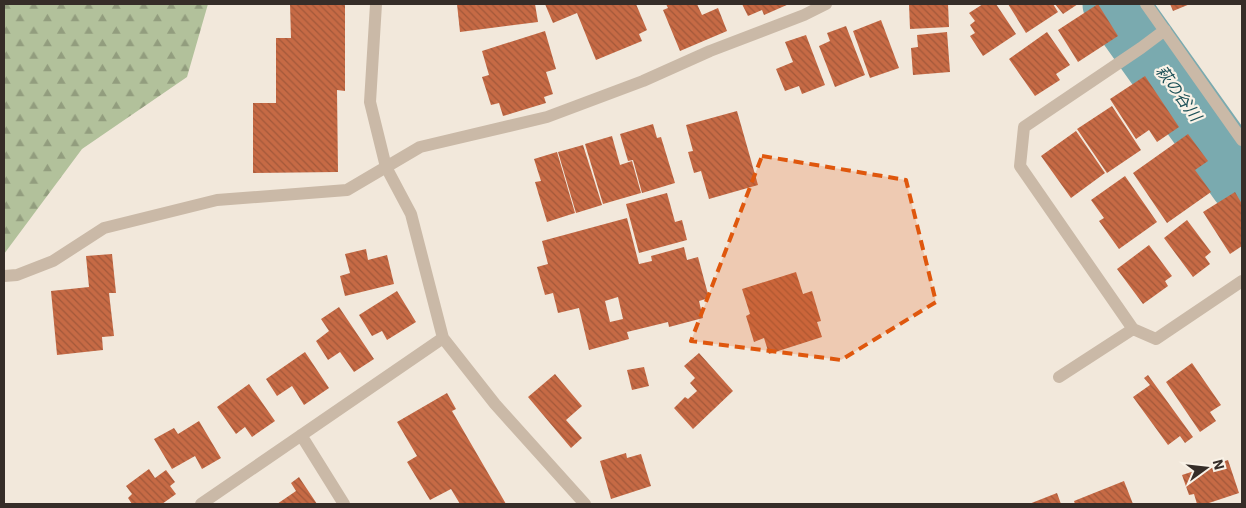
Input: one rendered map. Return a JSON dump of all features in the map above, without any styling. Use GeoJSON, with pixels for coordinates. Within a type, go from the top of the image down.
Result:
{"type":"FeatureCollection","features":[{"type":"Feature","properties":{"kind":"street"},"geometry":{"type":"LineString","coordinates":[[376,4],[370,102],[386,167],[411,214],[443,338],[495,404],[585,504]]}},
{"type":"Feature","properties":{"kind":"street"},"geometry":{"type":"LineString","coordinates":[[4,276],[17,275],[53,261],[104,228],[217,200],[347,190],[420,147],[547,117],[625,88],[710,51],[804,15],[826,4]]}},
{"type":"Feature","properties":{"kind":"street"},"geometry":{"type":"LineString","coordinates":[[1146,4],[1242,140]]}},
{"type":"Feature","properties":{"kind":"street"},"geometry":{"type":"LineString","coordinates":[[1165,30],[1142,48],[1024,127],[1020,166],[1133,329],[1156,339],[1242,281]]}},
{"type":"Feature","properties":{"kind":"street"},"geometry":{"type":"LineString","coordinates":[[1060,377],[1133,329]]}},
{"type":"Feature","properties":{"kind":"street"},"geometry":{"type":"LineString","coordinates":[[201,504],[443,338]]}},
{"type":"Feature","properties":{"kind":"street"},"geometry":{"type":"LineString","coordinates":[[300,435],[344,504]]}},
{"type":"Feature","properties":{"kind":"highlighted area"},"geometry":{"type":"Polygon","coordinates":[[[762,156],[906,180],[936,302],[841,360],[691,341],[762,156]]]}},
{"type":"Feature","properties":{"kind":"green space"},"geometry":{"type":"Polygon","coordinates":[[[4,4],[208,4],[187,77],[82,149],[4,254],[4,4]]]}},
{"type":"Feature","properties":{"kind":"building"},"geometry":{"type":"Polygon","coordinates":[[[290,4],[345,4],[345,91],[337,90],[338,172],[253,173],[253,103],[276,103],[276,38],[291,38],[290,4]]]}},
{"type":"Feature","properties":{"kind":"building"},"geometry":{"type":"Polygon","coordinates":[[[457,4],[535,4],[538,22],[460,32],[457,4]]]}},
{"type":"Feature","properties":{"kind":"building"},"geometry":{"type":"Polygon","coordinates":[[[545,4],[636,4],[647,30],[639,34],[642,41],[596,60],[577,13],[553,23],[545,4]]]}},
{"type":"Feature","properties":{"kind":"building"},"geometry":{"type":"Polygon","coordinates":[[[666,4],[697,4],[702,15],[718,8],[727,31],[680,51],[663,10],[668,8],[666,4]]]}},
{"type":"Feature","properties":{"kind":"building"},"geometry":{"type":"Polygon","coordinates":[[[742,4],[789,4],[764,15],[762,10],[748,16],[742,4]]]}},
{"type":"Feature","properties":{"kind":"building"},"geometry":{"type":"Polygon","coordinates":[[[909,4],[948,4],[949,27],[910,29],[909,4]]]}},
{"type":"Feature","properties":{"kind":"building"},"geometry":{"type":"Polygon","coordinates":[[[983,4],[996,4],[1016,34],[983,56],[970,36],[975,33],[970,25],[975,21],[969,13],[983,4]]]}},
{"type":"Feature","properties":{"kind":"building"},"geometry":{"type":"Polygon","coordinates":[[[1008,4],[1053,4],[1058,12],[1026,33],[1008,4]]]}},
{"type":"Feature","properties":{"kind":"building"},"geometry":{"type":"Polygon","coordinates":[[[1055,4],[1078,4],[1063,14],[1055,4]]]}},
{"type":"Feature","properties":{"kind":"building"},"geometry":{"type":"Polygon","coordinates":[[[1098,4],[1118,36],[1078,62],[1058,30],[1098,4]]]}},
{"type":"Feature","properties":{"kind":"building"},"geometry":{"type":"Polygon","coordinates":[[[1170,4],[1190,4],[1173,11],[1170,4]]]}},
{"type":"Feature","properties":{"kind":"building"},"geometry":{"type":"Polygon","coordinates":[[[881,20],[899,68],[870,78],[853,31],[881,20]]]}},
{"type":"Feature","properties":{"kind":"building"},"geometry":{"type":"Polygon","coordinates":[[[846,26],[865,75],[835,87],[819,46],[830,41],[827,33],[846,26]]]}},
{"type":"Feature","properties":{"kind":"building"},"geometry":{"type":"Polygon","coordinates":[[[545,31],[556,69],[546,72],[553,94],[544,97],[546,103],[503,116],[499,103],[491,105],[482,77],[489,75],[482,51],[545,31]]]}},
{"type":"Feature","properties":{"kind":"building"},"geometry":{"type":"Polygon","coordinates":[[[947,32],[950,72],[913,75],[911,48],[918,47],[917,35],[947,32]]]}},
{"type":"Feature","properties":{"kind":"building"},"geometry":{"type":"Polygon","coordinates":[[[1047,32],[1070,65],[1056,74],[1060,80],[1035,96],[1009,59],[1047,32]]]}},
{"type":"Feature","properties":{"kind":"building"},"geometry":{"type":"Polygon","coordinates":[[[806,35],[825,85],[802,94],[799,86],[785,91],[776,69],[793,62],[785,42],[806,35]]]}},
{"type":"Feature","properties":{"kind":"building"},"geometry":{"type":"Polygon","coordinates":[[[1145,76],[1179,127],[1157,142],[1149,130],[1136,139],[1110,99],[1145,76]]]}},
{"type":"Feature","properties":{"kind":"building"},"geometry":{"type":"Polygon","coordinates":[[[1112,106],[1141,150],[1107,173],[1077,129],[1112,106]]]}},
{"type":"Feature","properties":{"kind":"building"},"geometry":{"type":"Polygon","coordinates":[[[737,111],[758,185],[709,199],[701,171],[694,173],[688,152],[693,151],[686,125],[737,111]]]}},
{"type":"Feature","properties":{"kind":"building"},"geometry":{"type":"Polygon","coordinates":[[[653,124],[657,138],[661,137],[675,183],[642,193],[633,160],[628,161],[620,134],[653,124]]]}},
{"type":"Feature","properties":{"kind":"building"},"geometry":{"type":"Polygon","coordinates":[[[1076,131],[1105,173],[1071,198],[1041,156],[1076,131]]]}},
{"type":"Feature","properties":{"kind":"building"},"geometry":{"type":"Polygon","coordinates":[[[1188,134],[1208,161],[1195,170],[1211,192],[1167,223],[1133,173],[1188,134]]]}},
{"type":"Feature","properties":{"kind":"building"},"geometry":{"type":"Polygon","coordinates":[[[612,136],[620,165],[632,161],[641,193],[603,204],[585,144],[612,136]]]}},
{"type":"Feature","properties":{"kind":"building"},"geometry":{"type":"Polygon","coordinates":[[[583,145],[602,205],[576,213],[558,152],[583,145]]]}},
{"type":"Feature","properties":{"kind":"building"},"geometry":{"type":"Polygon","coordinates":[[[557,152],[575,213],[547,222],[535,182],[541,181],[534,159],[557,152]]]}},
{"type":"Feature","properties":{"kind":"building"},"geometry":{"type":"Polygon","coordinates":[[[1125,176],[1157,222],[1119,249],[1099,221],[1104,218],[1091,200],[1125,176]]]}},
{"type":"Feature","properties":{"kind":"building"},"geometry":{"type":"Polygon","coordinates":[[[1235,192],[1242,204],[1242,246],[1230,254],[1203,212],[1235,192]]]}},
{"type":"Feature","properties":{"kind":"building"},"geometry":{"type":"Polygon","coordinates":[[[667,193],[675,222],[682,220],[687,240],[639,253],[626,204],[667,193]]]}},
{"type":"Feature","properties":{"kind":"building"},"geometry":{"type":"Polygon","coordinates":[[[627,218],[639,264],[652,261],[651,256],[684,247],[687,260],[698,257],[709,298],[699,301],[703,318],[669,327],[668,322],[627,332],[629,339],[589,350],[579,308],[558,313],[553,293],[545,295],[537,267],[548,264],[542,241],[627,218]],[[618,297],[605,301],[610,322],[623,319],[618,297]]]}},
{"type":"Feature","properties":{"kind":"building"},"geometry":{"type":"Polygon","coordinates":[[[1187,220],[1211,252],[1205,257],[1210,264],[1193,277],[1164,238],[1187,220]]]}},
{"type":"Feature","properties":{"kind":"building"},"geometry":{"type":"Polygon","coordinates":[[[1149,245],[1172,276],[1165,281],[1168,286],[1143,304],[1117,269],[1149,245]]]}},
{"type":"Feature","properties":{"kind":"building"},"geometry":{"type":"Polygon","coordinates":[[[366,249],[368,260],[387,255],[394,284],[345,296],[340,276],[350,273],[345,254],[366,249]]]}},
{"type":"Feature","properties":{"kind":"building"},"geometry":{"type":"Polygon","coordinates":[[[112,254],[116,293],[109,293],[114,336],[102,337],[103,350],[57,355],[51,291],[89,287],[86,256],[112,254]]]}},
{"type":"Feature","properties":{"kind":"building"},"geometry":{"type":"Polygon","coordinates":[[[796,272],[803,294],[812,291],[821,321],[817,322],[822,337],[769,354],[764,338],[754,342],[746,316],[750,314],[742,289],[796,272]]]}},
{"type":"Feature","properties":{"kind":"building"},"geometry":{"type":"Polygon","coordinates":[[[397,291],[416,322],[387,340],[382,331],[372,336],[359,315],[397,291]]]}},
{"type":"Feature","properties":{"kind":"building"},"geometry":{"type":"Polygon","coordinates":[[[339,307],[374,359],[354,372],[340,352],[328,360],[316,341],[329,331],[321,319],[339,307]]]}},
{"type":"Feature","properties":{"kind":"building"},"geometry":{"type":"Polygon","coordinates":[[[305,352],[329,388],[304,405],[292,386],[277,396],[266,379],[305,352]]]}},
{"type":"Feature","properties":{"kind":"building"},"geometry":{"type":"Polygon","coordinates":[[[699,353],[733,391],[693,429],[674,408],[685,397],[688,399],[697,391],[690,383],[695,378],[684,366],[699,353]]]}},
{"type":"Feature","properties":{"kind":"building"},"geometry":{"type":"Polygon","coordinates":[[[1192,363],[1221,405],[1210,412],[1216,421],[1200,432],[1166,382],[1192,363]]]}},
{"type":"Feature","properties":{"kind":"building"},"geometry":{"type":"Polygon","coordinates":[[[644,367],[649,386],[632,390],[627,370],[644,367]]]}},
{"type":"Feature","properties":{"kind":"building"},"geometry":{"type":"Polygon","coordinates":[[[555,374],[582,406],[566,420],[582,438],[571,448],[528,397],[555,374]]]}},
{"type":"Feature","properties":{"kind":"building"},"geometry":{"type":"Polygon","coordinates":[[[1148,375],[1193,437],[1185,443],[1180,436],[1168,445],[1133,397],[1150,385],[1144,378],[1148,375]]]}},
{"type":"Feature","properties":{"kind":"building"},"geometry":{"type":"Polygon","coordinates":[[[249,384],[275,421],[252,437],[245,427],[236,434],[217,407],[249,384]]]}},
{"type":"Feature","properties":{"kind":"building"},"geometry":{"type":"Polygon","coordinates":[[[447,393],[456,409],[452,411],[506,504],[460,504],[451,489],[430,500],[407,462],[417,456],[397,422],[447,393]]]}},
{"type":"Feature","properties":{"kind":"building"},"geometry":{"type":"Polygon","coordinates":[[[199,421],[221,458],[202,469],[195,456],[172,469],[154,439],[174,428],[178,434],[199,421]]]}},
{"type":"Feature","properties":{"kind":"building"},"geometry":{"type":"Polygon","coordinates":[[[626,453],[627,458],[641,454],[651,486],[611,499],[600,461],[626,453]]]}},
{"type":"Feature","properties":{"kind":"building"},"geometry":{"type":"Polygon","coordinates":[[[1228,460],[1239,493],[1206,504],[1197,504],[1194,494],[1189,495],[1182,475],[1228,460]]]}},
{"type":"Feature","properties":{"kind":"building"},"geometry":{"type":"Polygon","coordinates":[[[149,469],[155,478],[166,470],[175,482],[170,486],[176,494],[162,504],[132,504],[128,498],[132,494],[126,486],[149,469]]]}},
{"type":"Feature","properties":{"kind":"building"},"geometry":{"type":"Polygon","coordinates":[[[299,477],[317,504],[277,504],[296,491],[291,483],[299,477]]]}},
{"type":"Feature","properties":{"kind":"building"},"geometry":{"type":"Polygon","coordinates":[[[1124,481],[1133,504],[1075,504],[1074,501],[1124,481]]]}},
{"type":"Feature","properties":{"kind":"building"},"geometry":{"type":"Polygon","coordinates":[[[1057,493],[1061,504],[1029,504],[1057,493]]]}},
{"type":"Feature","properties":{"kind":"waterway","name":"萩の谷川"},"geometry":{"type":"LineString","coordinates":[[1115,4],[1242,182]]}}]}
